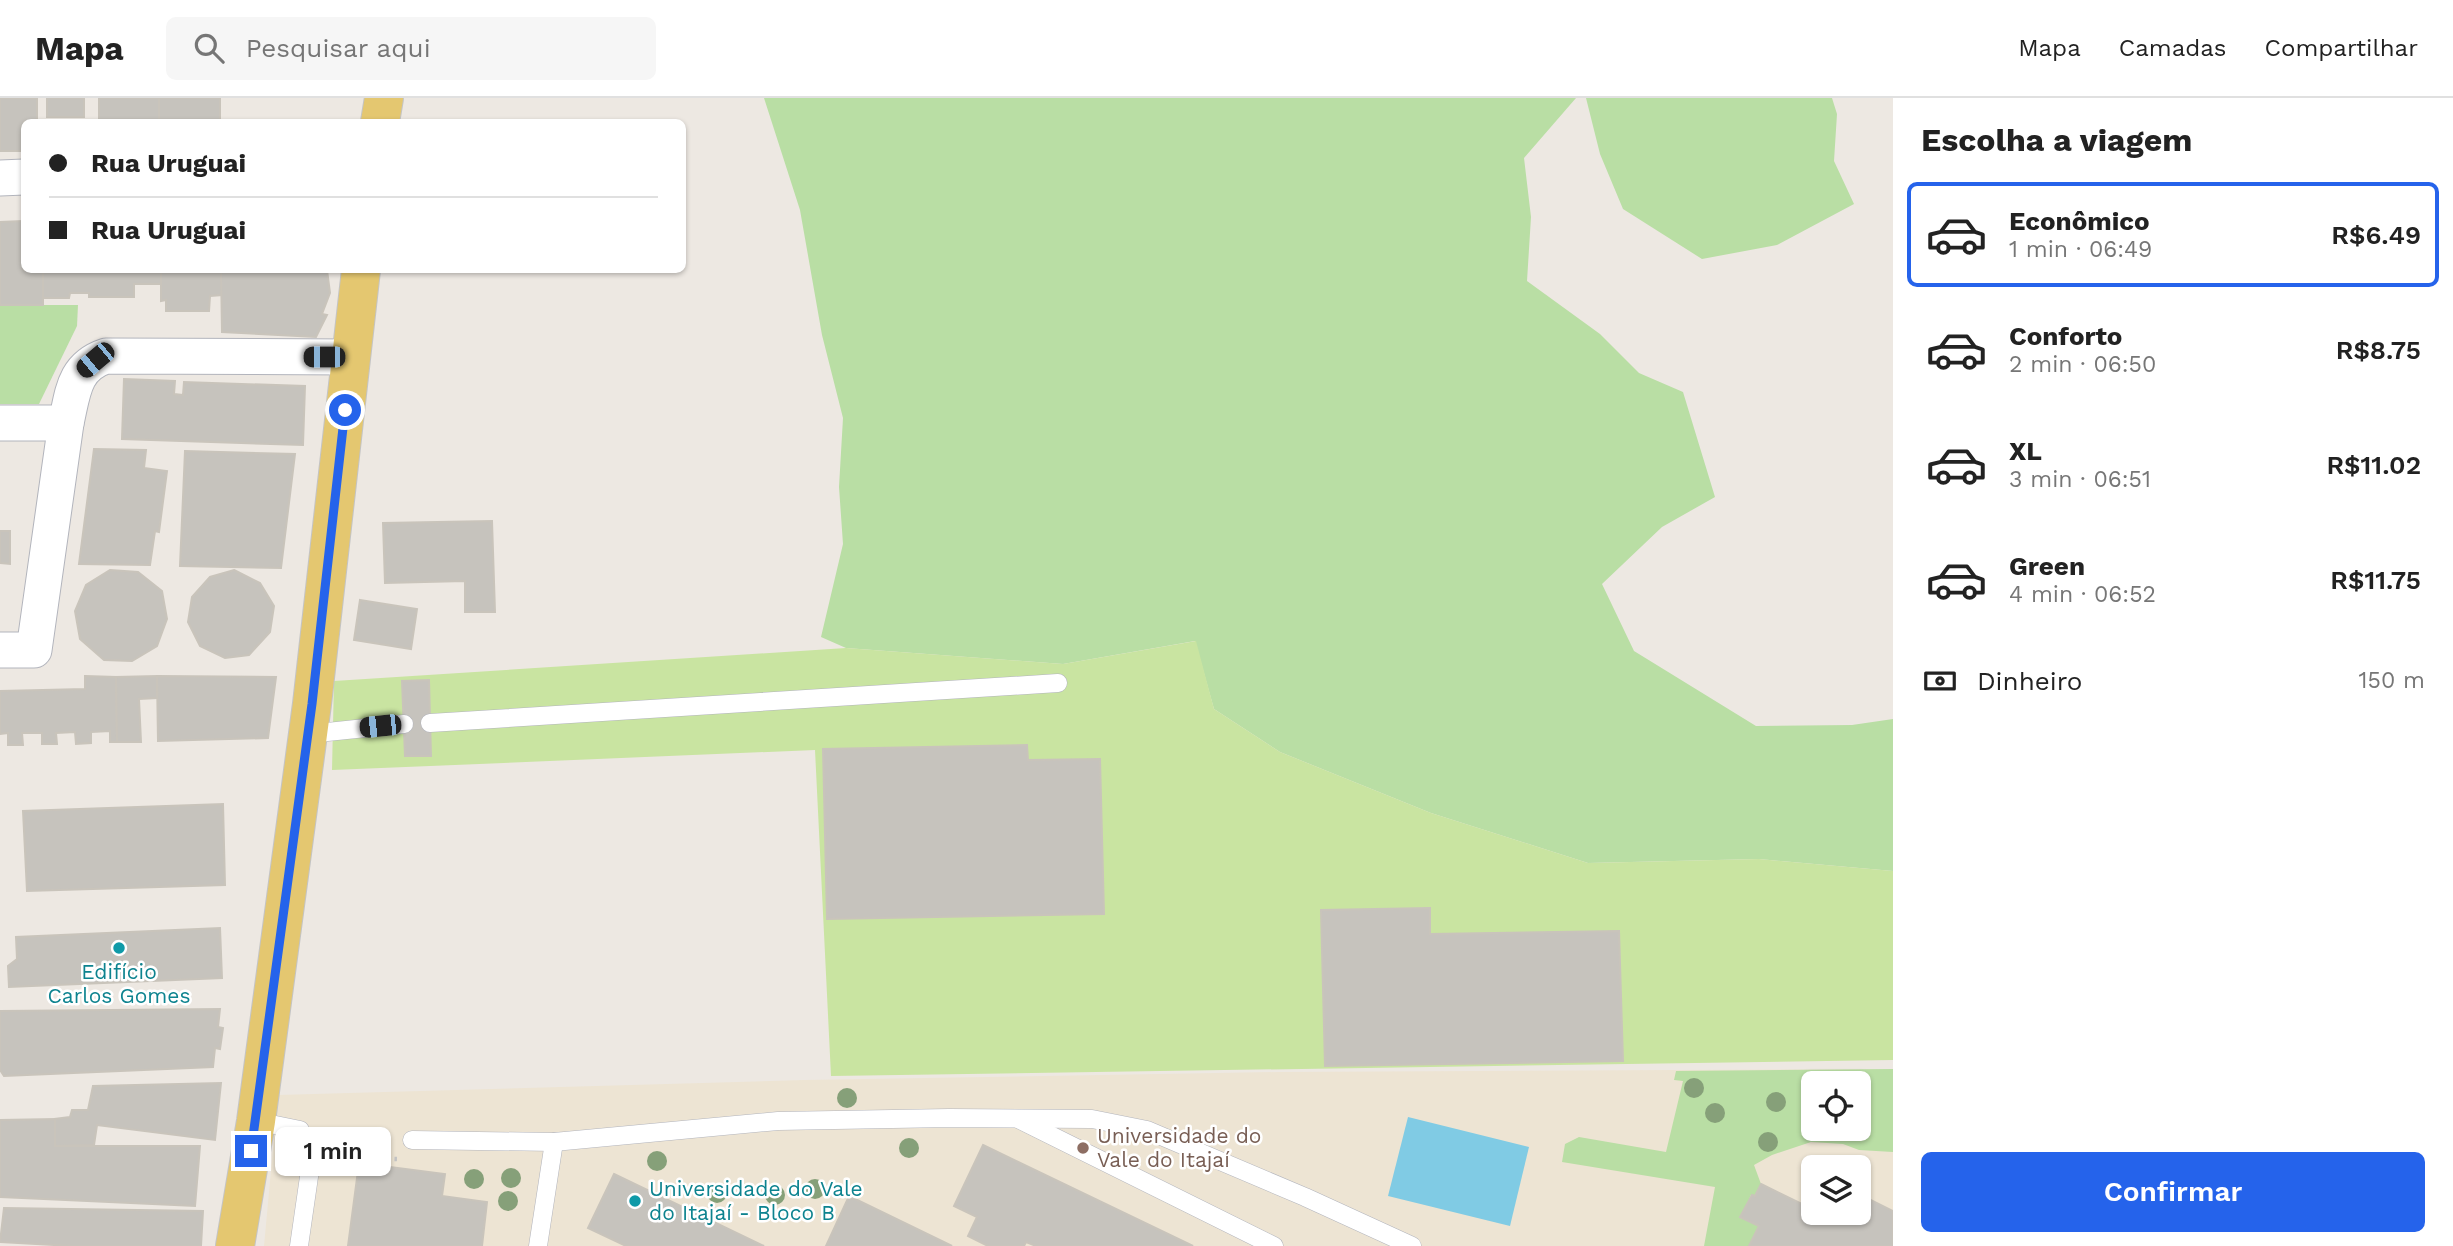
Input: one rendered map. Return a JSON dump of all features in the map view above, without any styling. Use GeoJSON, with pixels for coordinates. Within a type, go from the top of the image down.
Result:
{"type":"FeatureCollection","features":[{"type":"Feature","properties":{"kind":"main road"},"geometry":{"type":"LineString","coordinates":[[380,119],[384,98]]}},
{"type":"Feature","properties":{"kind":"main road"},"geometry":{"type":"LineString","coordinates":[[235,1246],[256,1121],[308,734],[362,273]]}},
{"type":"Feature","properties":{"kind":"street"},"geometry":{"type":"LineString","coordinates":[[0,178],[21,177]]}},
{"type":"Feature","properties":{"kind":"street"},"geometry":{"type":"LineString","coordinates":[[0,650],[34,649],[66,423],[75,385],[82,370],[106,356],[351,357]]}},
{"type":"Feature","properties":{"kind":"street"},"geometry":{"type":"LineString","coordinates":[[0,423],[66,423]]}},
{"type":"Feature","properties":{"kind":"lane"},"geometry":{"type":"LineString","coordinates":[[430,723],[1058,683]]}},
{"type":"Feature","properties":{"kind":"lane"},"geometry":{"type":"LineString","coordinates":[[308,734],[404,724]]}},
{"type":"Feature","properties":{"kind":"lane"},"geometry":{"type":"LineString","coordinates":[[1014,1118],[1274,1246]]}},
{"type":"Feature","properties":{"kind":"lane"},"geometry":{"type":"LineString","coordinates":[[412,1140],[554,1142],[778,1121],[1092,1119],[1147,1130],[1412,1246]]}},
{"type":"Feature","properties":{"kind":"lane"},"geometry":{"type":"LineString","coordinates":[[256,1121],[300,1130],[312,1156],[299,1246]]}},
{"type":"Feature","properties":{"kind":"lane"},"geometry":{"type":"LineString","coordinates":[[538,1246],[554,1142]]}},
{"type":"Feature","properties":{"kind":"shaded area","name":"Universidade do Vale do Itajaí"},"geometry":{"type":"Polygon","coordinates":[[[1893,1069],[1893,1246],[264,1246],[278,1095],[804,1080],[1279,1072],[1893,1069]]]}},
{"type":"Feature","properties":{"kind":"green space"},"geometry":{"type":"Polygon","coordinates":[[[764,98],[1576,98],[1524,158],[1531,217],[1527,281],[1600,334],[1639,373],[1683,392],[1715,497],[1662,527],[1602,584],[1634,651],[1756,726],[1852,725],[1893,719],[1893,871],[1759,859],[1588,863],[1431,813],[1280,752],[1214,709],[1195,641],[1063,664],[846,648],[821,637],[843,544],[839,487],[843,418],[822,335],[800,210],[764,98]]]}},
{"type":"Feature","properties":{"kind":"green space"},"geometry":{"type":"Polygon","coordinates":[[[1586,98],[1832,98],[1837,114],[1834,161],[1854,204],[1777,245],[1702,259],[1623,209],[1600,154],[1586,98]]]}},
{"type":"Feature","properties":{"kind":"green space"},"geometry":{"type":"Polygon","coordinates":[[[0,305],[78,305],[77,326],[39,404],[0,404],[0,305]]]}},
{"type":"Feature","properties":{"kind":"green space"},"geometry":{"type":"Polygon","coordinates":[[[1196,641],[1214,709],[1280,752],[1431,813],[1588,863],[1759,859],[1893,871],[1893,1060],[831,1076],[815,750],[332,770],[334,681],[846,648],[1063,664],[1196,641]]]}},
{"type":"Feature","properties":{"kind":"green space"},"geometry":{"type":"Polygon","coordinates":[[[1893,1069],[1893,1152],[1859,1150],[1843,1144],[1811,1142],[1772,1155],[1754,1165],[1761,1184],[1755,1196],[1751,1195],[1741,1217],[1759,1226],[1749,1246],[1704,1246],[1715,1187],[1562,1162],[1565,1144],[1579,1137],[1666,1152],[1683,1081],[1674,1080],[1676,1071],[1893,1069]]]}},
{"type":"Feature","properties":{"kind":"water"},"geometry":{"type":"Polygon","coordinates":[[[1408,1117],[1529,1147],[1510,1226],[1388,1196],[1408,1117]]]}},
{"type":"Feature","properties":{"kind":"building"},"geometry":{"type":"Polygon","coordinates":[[[0,98],[37,98],[37,119],[21,119],[21,151],[0,151],[0,98]]]}},
{"type":"Feature","properties":{"kind":"building"},"geometry":{"type":"Polygon","coordinates":[[[47,98],[84,98],[84,117],[47,117],[47,98]]]}},
{"type":"Feature","properties":{"kind":"building"},"geometry":{"type":"Polygon","coordinates":[[[99,98],[159,98],[159,119],[99,119],[99,98]]]}},
{"type":"Feature","properties":{"kind":"building"},"geometry":{"type":"Polygon","coordinates":[[[159,98],[220,98],[220,119],[159,119],[159,98]]]}},
{"type":"Feature","properties":{"kind":"building"},"geometry":{"type":"Polygon","coordinates":[[[21,221],[21,273],[43,273],[43,305],[0,305],[0,222],[21,221]]]}},
{"type":"Feature","properties":{"kind":"building"},"geometry":{"type":"Polygon","coordinates":[[[43,273],[161,273],[161,284],[134,284],[134,297],[89,297],[89,293],[70,293],[69,298],[43,298],[43,273]]]}},
{"type":"Feature","properties":{"kind":"building"},"geometry":{"type":"Polygon","coordinates":[[[161,273],[221,273],[222,295],[210,296],[209,311],[166,311],[166,300],[161,301],[161,273]]]}},
{"type":"Feature","properties":{"kind":"building"},"geometry":{"type":"Polygon","coordinates":[[[221,273],[327,273],[330,293],[322,314],[327,315],[316,337],[222,332],[221,273]]]}},
{"type":"Feature","properties":{"kind":"building"},"geometry":{"type":"Polygon","coordinates":[[[124,379],[175,381],[174,394],[183,395],[184,382],[305,386],[303,445],[122,439],[124,379]]]}},
{"type":"Feature","properties":{"kind":"building"},"geometry":{"type":"Polygon","coordinates":[[[94,449],[146,450],[144,468],[167,471],[159,532],[155,531],[150,565],[79,564],[94,449]]]}},
{"type":"Feature","properties":{"kind":"building"},"geometry":{"type":"Polygon","coordinates":[[[185,451],[295,454],[281,568],[180,566],[185,451]]]}},
{"type":"Feature","properties":{"kind":"building"},"geometry":{"type":"Polygon","coordinates":[[[492,521],[495,612],[465,612],[465,581],[385,583],[383,523],[492,521]]]}},
{"type":"Feature","properties":{"kind":"building"},"geometry":{"type":"Polygon","coordinates":[[[0,531],[10,531],[10,564],[0,563],[0,531]]]}},
{"type":"Feature","properties":{"kind":"building"},"geometry":{"type":"Polygon","coordinates":[[[110,570],[138,572],[162,591],[167,619],[157,646],[132,661],[104,660],[80,639],[75,611],[86,585],[110,570]]]}},
{"type":"Feature","properties":{"kind":"building"},"geometry":{"type":"Polygon","coordinates":[[[234,570],[260,583],[274,606],[270,632],[249,655],[225,658],[200,646],[188,622],[192,597],[210,577],[234,570]]]}},
{"type":"Feature","properties":{"kind":"building"},"geometry":{"type":"Polygon","coordinates":[[[360,600],[417,609],[411,649],[354,640],[360,600]]]}},
{"type":"Feature","properties":{"kind":"building"},"geometry":{"type":"Polygon","coordinates":[[[85,676],[116,677],[117,742],[110,742],[110,731],[91,732],[91,743],[76,744],[75,732],[56,733],[57,744],[42,744],[42,733],[22,733],[23,745],[8,745],[8,733],[0,734],[0,691],[85,689],[85,676]]]}},
{"type":"Feature","properties":{"kind":"building"},"geometry":{"type":"Polygon","coordinates":[[[157,676],[157,698],[139,699],[141,742],[117,742],[116,677],[157,676]]]}},
{"type":"Feature","properties":{"kind":"building"},"geometry":{"type":"Polygon","coordinates":[[[157,676],[276,677],[268,738],[158,741],[157,676]]]}},
{"type":"Feature","properties":{"kind":"building"},"geometry":{"type":"Polygon","coordinates":[[[429,680],[431,756],[405,756],[402,681],[429,680]]]}},
{"type":"Feature","properties":{"kind":"building"},"geometry":{"type":"Polygon","coordinates":[[[1027,745],[1028,760],[1100,759],[1104,914],[827,919],[823,749],[1027,745]]]}},
{"type":"Feature","properties":{"kind":"building"},"geometry":{"type":"Polygon","coordinates":[[[223,804],[225,885],[27,891],[23,811],[223,804]]]}},
{"type":"Feature","properties":{"kind":"building"},"geometry":{"type":"Polygon","coordinates":[[[1430,908],[1430,934],[1619,931],[1623,1061],[1325,1066],[1321,910],[1430,908]]]}},
{"type":"Feature","properties":{"kind":"building","name":"Edifício Carlos Gomes"},"geometry":{"type":"Polygon","coordinates":[[[220,928],[222,978],[9,987],[8,966],[17,959],[16,937],[220,928]]]}},
{"type":"Feature","properties":{"kind":"building"},"geometry":{"type":"Polygon","coordinates":[[[220,1009],[218,1027],[223,1028],[220,1049],[215,1048],[213,1067],[4,1076],[0,1070],[0,1011],[220,1009]]]}},
{"type":"Feature","properties":{"kind":"building"},"geometry":{"type":"Polygon","coordinates":[[[221,1083],[215,1140],[97,1125],[94,1145],[55,1146],[55,1119],[70,1117],[72,1110],[88,1110],[93,1086],[221,1083]]]}},
{"type":"Feature","properties":{"kind":"building"},"geometry":{"type":"Polygon","coordinates":[[[55,1119],[55,1146],[200,1146],[195,1206],[0,1197],[0,1120],[55,1119]]]}},
{"type":"Feature","properties":{"kind":"building"},"geometry":{"type":"Polygon","coordinates":[[[983,1145],[1193,1246],[1036,1246],[1026,1242],[1024,1246],[988,1246],[968,1236],[977,1217],[954,1206],[983,1145]]]}},
{"type":"Feature","properties":{"kind":"building"},"geometry":{"type":"Polygon","coordinates":[[[359,1163],[445,1174],[442,1196],[487,1202],[482,1246],[348,1246],[359,1163]]]}},
{"type":"Feature","properties":{"kind":"building","name":"Universidade do Vale do Itajaí - Bloco B"},"geometry":{"type":"Polygon","coordinates":[[[614,1174],[764,1246],[626,1246],[588,1228],[614,1174]]]}},
{"type":"Feature","properties":{"kind":"building"},"geometry":{"type":"Polygon","coordinates":[[[1761,1184],[1801,1204],[1801,1225],[1871,1225],[1871,1200],[1893,1211],[1893,1246],[1749,1246],[1759,1226],[1740,1217],[1752,1195],[1755,1196],[1761,1184]]]}},
{"type":"Feature","properties":{"kind":"building"},"geometry":{"type":"Polygon","coordinates":[[[849,1196],[952,1246],[826,1246],[849,1196]]]}},
{"type":"Feature","properties":{"kind":"building"},"geometry":{"type":"Polygon","coordinates":[[[4,1208],[203,1211],[201,1246],[72,1246],[0,1242],[4,1208]]]}},
{"type":"Feature","properties":{"kind":"place","name":"Edifício Carlos Gomes"},"geometry":{"type":"Point","coordinates":[119,948]}},
{"type":"Feature","properties":{"kind":"place","name":"Universidade do Vale do Itajaí"},"geometry":{"type":"Point","coordinates":[1083,1148]}},
{"type":"Feature","properties":{"kind":"place","name":"Universidade do Vale do Itajaí - Bloco B"},"geometry":{"type":"Point","coordinates":[635,1201]}},
{"type":"Feature","properties":{"kind":"route"},"geometry":{"type":"LineString","coordinates":[[251,1151],[312,704],[345,410]]}}]}
